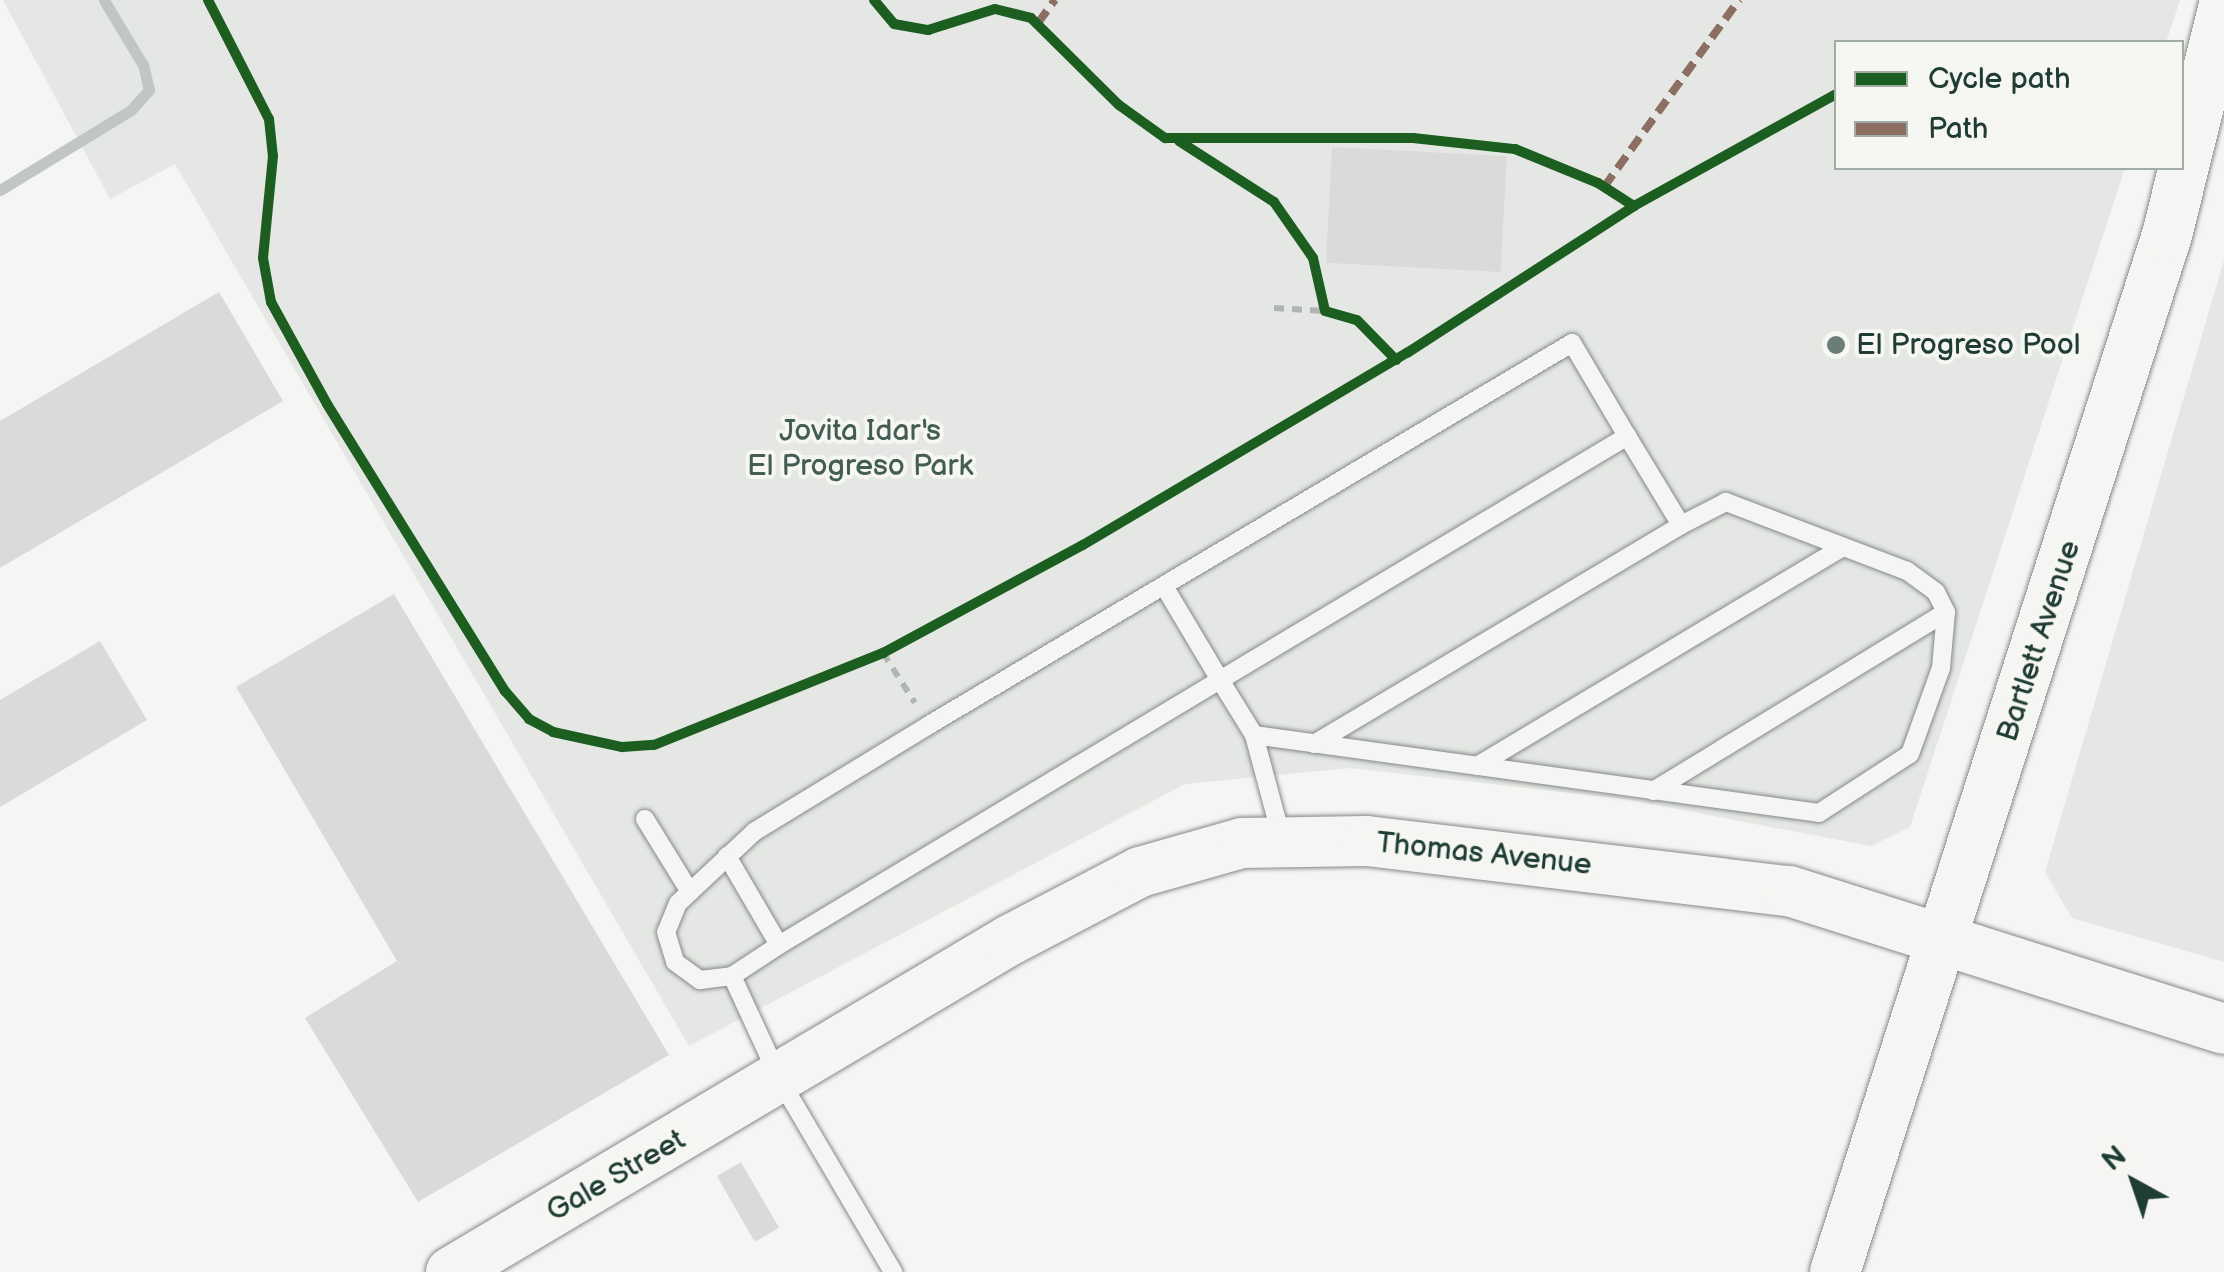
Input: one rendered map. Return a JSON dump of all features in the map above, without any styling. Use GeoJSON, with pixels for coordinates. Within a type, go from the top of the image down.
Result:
{"type":"FeatureCollection","features":[{"type":"Feature","properties":{"kind":"street","name":"Bartlett Avenue"},"geometry":{"type":"LineString","coordinates":[[2184,167],[2224,5]]}},
{"type":"Feature","properties":{"kind":"street","name":"Bartlett Avenue"},"geometry":{"type":"LineString","coordinates":[[1834,1272],[1945,941],[2167,236],[2183,170]]}},
{"type":"Feature","properties":{"kind":"street","name":"Thomas Avenue"},"geometry":{"type":"LineString","coordinates":[[780,1080],[1010,940],[1140,872],[1242,843],[1386,842],[1789,891],[2224,1029]]}},
{"type":"Feature","properties":{"kind":"street","name":"Gale Street"},"geometry":{"type":"LineString","coordinates":[[451,1272],[780,1080]]}},
{"type":"Feature","properties":{"kind":"lane"},"geometry":{"type":"LineString","coordinates":[[1627,436],[732,976],[700,980],[686,973],[668,948],[670,916],[727,856],[929,726],[1572,343],[1680,525]]}},
{"type":"Feature","properties":{"kind":"lane"},"geometry":{"type":"LineString","coordinates":[[1254,735],[1314,744],[1819,813],[1910,754],[1942,668],[1946,612],[1936,592],[1907,571],[1726,502],[1680,525],[1314,744]]}},
{"type":"Feature","properties":{"kind":"lane"},"geometry":{"type":"LineString","coordinates":[[1477,766],[1844,546]]}},
{"type":"Feature","properties":{"kind":"lane"},"geometry":{"type":"LineString","coordinates":[[1164,586],[1254,735],[1282,842]]}},
{"type":"Feature","properties":{"kind":"lane"},"geometry":{"type":"LineString","coordinates":[[1654,790],[1946,612]]}},
{"type":"Feature","properties":{"kind":"lane"},"geometry":{"type":"LineString","coordinates":[[645,819],[690,892]]}},
{"type":"Feature","properties":{"kind":"lane"},"geometry":{"type":"LineString","coordinates":[[727,856],[779,945]]}},
{"type":"Feature","properties":{"kind":"lane"},"geometry":{"type":"LineString","coordinates":[[732,976],[780,1080],[892,1272]]}},
{"type":"Feature","properties":{"kind":"path"},"geometry":{"type":"LineString","coordinates":[[1274,308],[1325,311]]}},
{"type":"Feature","properties":{"kind":"path"},"geometry":{"type":"LineString","coordinates":[[867,660],[900,644]]}},
{"type":"Feature","properties":{"kind":"path"},"geometry":{"type":"LineString","coordinates":[[883,653],[929,726]]}},
{"type":"Feature","properties":{"kind":"shaded area"},"geometry":{"type":"Polygon","coordinates":[[[2224,260],[2224,962],[2072,918],[2045,872],[2224,260]]]}},
{"type":"Feature","properties":{"kind":"green space","name":"Jovita Idar's El Progreso Park"},"geometry":{"type":"Polygon","coordinates":[[[3,0],[2180,0],[2167,40],[1834,40],[1834,170],[2124,170],[1910,827],[1871,846],[1630,800],[1351,768],[1185,784],[689,1046],[175,164],[110,199],[3,0]]]}},
{"type":"Feature","properties":{"kind":"building"},"geometry":{"type":"Polygon","coordinates":[[[1332,147],[1507,156],[1501,272],[1326,263],[1332,147]]]}},
{"type":"Feature","properties":{"kind":"building"},"geometry":{"type":"Polygon","coordinates":[[[219,292],[283,401],[0,568],[0,421],[219,292]]]}},
{"type":"Feature","properties":{"kind":"building"},"geometry":{"type":"Polygon","coordinates":[[[394,594],[669,1055],[418,1202],[305,1018],[397,961],[236,687],[394,594]]]}},
{"type":"Feature","properties":{"kind":"building"},"geometry":{"type":"Polygon","coordinates":[[[100,641],[147,720],[0,807],[0,700],[100,641]]]}},
{"type":"Feature","properties":{"kind":"building"},"geometry":{"type":"Polygon","coordinates":[[[741,1162],[779,1228],[755,1242],[717,1176],[741,1162]]]}},
{"type":"Feature","properties":{"kind":"waterway"},"geometry":{"type":"LineString","coordinates":[[0,190],[131,110],[149,90],[143,65],[104,0]]}},
{"type":"Feature","properties":{"kind":"marked path"},"geometry":{"type":"LineString","coordinates":[[1038,23],[1055,0]]}},
{"type":"Feature","properties":{"kind":"marked path"},"geometry":{"type":"LineString","coordinates":[[1604,187],[1739,0]]}},
{"type":"Feature","properties":{"kind":"cycle path"},"geometry":{"type":"LineString","coordinates":[[208,0],[269,119],[273,156],[263,258],[271,302],[327,404],[505,691],[529,719],[553,732],[622,747],[654,745],[883,653],[1083,545],[1407,353],[1634,206],[1834,95]]}},
{"type":"Feature","properties":{"kind":"cycle path"},"geometry":{"type":"LineString","coordinates":[[874,0],[894,24],[928,30],[995,9],[1031,18],[1119,105],[1165,138],[1413,138],[1515,149],[1598,183],[1634,206]]}},
{"type":"Feature","properties":{"kind":"cycle path"},"geometry":{"type":"LineString","coordinates":[[1179,141],[1274,202],[1313,258],[1325,311],[1357,320],[1396,360]]}},
{"type":"Feature","properties":{"kind":"place","name":"El Progreso Pool"},"geometry":{"type":"Point","coordinates":[1836,345]}}]}
